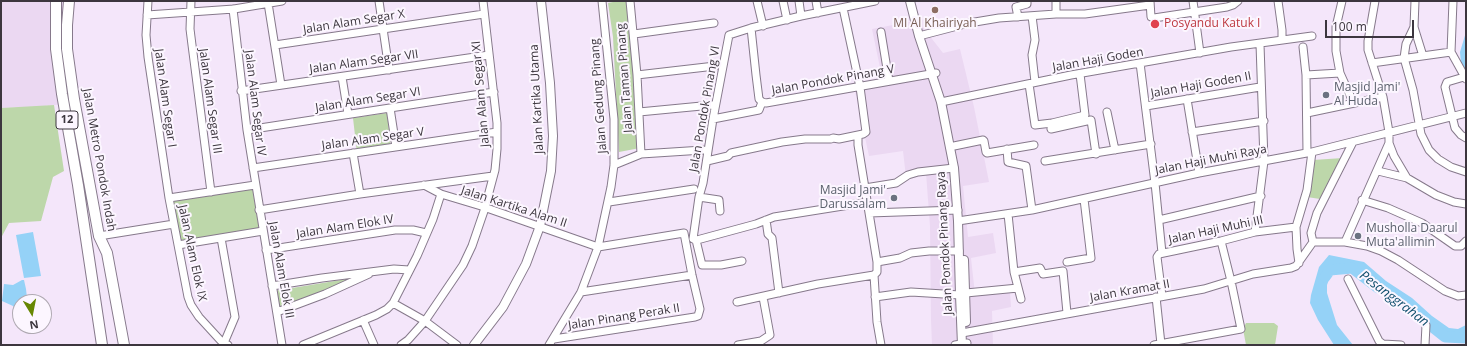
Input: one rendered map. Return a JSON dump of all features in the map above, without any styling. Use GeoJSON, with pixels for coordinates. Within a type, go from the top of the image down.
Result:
{"type":"FeatureCollection","features":[{"type":"Feature","properties":{"kind":"highway","name":"Jalan Metro Pondok Indah"},"geometry":{"type":"LineString","coordinates":[[56,1],[56,49],[61,87],[102,345]]}},
{"type":"Feature","properties":{"kind":"highway","name":"Jalan Metro Pondok Indah"},"geometry":{"type":"LineString","coordinates":[[69,1],[67,49],[74,99],[99,236],[107,253],[124,345]]}},
{"type":"Feature","properties":{"kind":"highway"},"geometry":{"type":"LineString","coordinates":[[86,238],[99,236]]}},
{"type":"Feature","properties":{"kind":"main road","name":"Jalan Kartika Utama"},"geometry":{"type":"LineString","coordinates":[[474,345],[503,307],[526,264],[540,226],[551,171],[553,136],[550,83],[541,1]]}},
{"type":"Feature","properties":{"kind":"main road","name":"Jalan Pondok Pinang Raya"},"geometry":{"type":"LineString","coordinates":[[910,1],[943,102],[954,146],[960,220],[964,333],[963,344]]}},
{"type":"Feature","properties":{"kind":"main road","name":"Jalan Pondok Pinang Raya"},"geometry":{"type":"LineString","coordinates":[[915,1],[921,35]]}},
{"type":"Feature","properties":{"kind":"main road","name":"Jalan Pondok Pinang Raya"},"geometry":{"type":"LineString","coordinates":[[943,102],[954,168],[960,220],[959,251],[962,272]]}},
{"type":"Feature","properties":{"kind":"street","name":"Jalan Alam Segar I"},"geometry":{"type":"LineString","coordinates":[[148,1],[146,15],[148,57],[169,198]]}},
{"type":"Feature","properties":{"kind":"street","name":"Jalan Alam Segar III"},"geometry":{"type":"LineString","coordinates":[[191,1],[190,13],[192,45],[211,192]]}},
{"type":"Feature","properties":{"kind":"street","name":"Jalan Alam Segar IV"},"geometry":{"type":"LineString","coordinates":[[234,1],[233,9],[241,91],[257,199]]}},
{"type":"Feature","properties":{"kind":"street"},"geometry":{"type":"LineString","coordinates":[[146,15],[233,9],[282,1]]}},
{"type":"Feature","properties":{"kind":"street"},"geometry":{"type":"LineString","coordinates":[[379,1],[389,70]]}},
{"type":"Feature","properties":{"kind":"street","name":"Jalan Alam Segar XI"},"geometry":{"type":"LineString","coordinates":[[401,345],[408,340],[425,321],[463,266],[472,246],[485,208],[493,176],[497,149],[497,132],[494,92],[483,1]]}},
{"type":"Feature","properties":{"kind":"street","name":"Jalan Gedung Pinang"},"geometry":{"type":"LineString","coordinates":[[552,342],[581,292],[598,247],[609,202],[614,166],[614,140],[611,87],[602,1]]}},
{"type":"Feature","properties":{"kind":"street","name":"Jalan Taman Pinang"},"geometry":{"type":"LineString","coordinates":[[630,1],[637,75],[641,154]]}},
{"type":"Feature","properties":{"kind":"street"},"geometry":{"type":"LineString","coordinates":[[757,1],[763,26]]}},
{"type":"Feature","properties":{"kind":"street"},"geometry":{"type":"LineString","coordinates":[[783,1],[787,20]]}},
{"type":"Feature","properties":{"kind":"street"},"geometry":{"type":"LineString","coordinates":[[799,1],[801,16]]}},
{"type":"Feature","properties":{"kind":"street"},"geometry":{"type":"LineString","coordinates":[[816,1],[818,13]]}},
{"type":"Feature","properties":{"kind":"street","name":"Jalan Pondok Pinang VI"},"geometry":{"type":"LineString","coordinates":[[742,261],[721,265],[702,265],[693,237],[698,197],[703,183],[713,119],[729,35],[801,16],[875,1]]}},
{"type":"Feature","properties":{"kind":"street"},"geometry":{"type":"LineString","coordinates":[[1018,17],[1016,6],[1027,4],[1027,1]]}},
{"type":"Feature","properties":{"kind":"street"},"geometry":{"type":"LineString","coordinates":[[1056,1],[1056,14]]}},
{"type":"Feature","properties":{"kind":"street"},"geometry":{"type":"LineString","coordinates":[[1193,1],[1200,53]]}},
{"type":"Feature","properties":{"kind":"street"},"geometry":{"type":"LineString","coordinates":[[921,35],[969,23],[999,18],[1056,14],[1085,14],[1150,3],[1151,17],[1154,18],[1233,5],[1237,1]]}},
{"type":"Feature","properties":{"kind":"street"},"geometry":{"type":"LineString","coordinates":[[1278,1],[1282,40]]}},
{"type":"Feature","properties":{"kind":"street"},"geometry":{"type":"LineString","coordinates":[[1342,1],[1335,36],[1336,51],[1340,73],[1353,102]]}},
{"type":"Feature","properties":{"kind":"street"},"geometry":{"type":"LineString","coordinates":[[1345,242],[1362,200],[1378,171],[1389,143],[1389,132],[1383,97],[1368,50],[1368,41],[1375,1]]}},
{"type":"Feature","properties":{"kind":"street"},"geometry":{"type":"LineString","coordinates":[[1415,1],[1414,27],[1423,56]]}},
{"type":"Feature","properties":{"kind":"street"},"geometry":{"type":"LineString","coordinates":[[1453,1],[1451,52],[1465,78],[1449,81],[1445,85],[1452,116],[1458,132],[1466,138]]}},
{"type":"Feature","properties":{"kind":"street"},"geometry":{"type":"LineString","coordinates":[[268,3],[281,85]]}},
{"type":"Feature","properties":{"kind":"street"},"geometry":{"type":"LineString","coordinates":[[707,161],[728,156],[731,153],[787,141],[812,138],[831,139],[865,133],[867,130],[860,87],[843,8]]}},
{"type":"Feature","properties":{"kind":"street","name":"Jalan Alam Segar X"},"geometry":{"type":"LineString","coordinates":[[275,45],[484,14]]}},
{"type":"Feature","properties":{"kind":"street"},"geometry":{"type":"LineString","coordinates":[[1032,16],[1035,44],[1032,55],[1035,125],[1052,123],[1085,115],[1080,74]]}},
{"type":"Feature","properties":{"kind":"street"},"geometry":{"type":"LineString","coordinates":[[634,34],[714,23]]}},
{"type":"Feature","properties":{"kind":"street"},"geometry":{"type":"LineString","coordinates":[[1414,27],[1406,44],[1404,58],[1413,90],[1421,134],[1429,150],[1438,159],[1466,172]]}},
{"type":"Feature","properties":{"kind":"street","name":"Jalan Pondok Pinang V"},"geometry":{"type":"LineString","coordinates":[[751,28],[759,99],[766,104],[934,74]]}},
{"type":"Feature","properties":{"kind":"street"},"geometry":{"type":"LineString","coordinates":[[881,32],[889,81]]}},
{"type":"Feature","properties":{"kind":"street","name":"Jalan Haji Goden"},"geometry":{"type":"LineString","coordinates":[[943,102],[1032,83],[1140,63],[1312,36]]}},
{"type":"Feature","properties":{"kind":"street"},"geometry":{"type":"LineString","coordinates":[[1255,232],[1264,161],[1264,121],[1260,86],[1260,44]]}},
{"type":"Feature","properties":{"kind":"street"},"geometry":{"type":"LineString","coordinates":[[1299,262],[1296,227],[1307,190],[1309,153],[1306,76],[1303,47]]}},
{"type":"Feature","properties":{"kind":"street"},"geometry":{"type":"LineString","coordinates":[[1372,64],[1451,52]]}},
{"type":"Feature","properties":{"kind":"street","name":"Jalan Alam Segar VII"},"geometry":{"type":"LineString","coordinates":[[241,91],[489,55]]}},
{"type":"Feature","properties":{"kind":"street"},"geometry":{"type":"LineString","coordinates":[[1140,63],[1151,144],[1162,253]]}},
{"type":"Feature","properties":{"kind":"street"},"geometry":{"type":"LineString","coordinates":[[637,75],[715,66]]}},
{"type":"Feature","properties":{"kind":"street"},"geometry":{"type":"LineString","coordinates":[[1306,76],[1340,73]]}},
{"type":"Feature","properties":{"kind":"street"},"geometry":{"type":"LineString","coordinates":[[342,77],[348,114]]}},
{"type":"Feature","properties":{"kind":"street","name":"Jalan Haji Goden II"},"geometry":{"type":"LineString","coordinates":[[1146,106],[1260,86]]}},
{"type":"Feature","properties":{"kind":"street","name":"Jalan Alam Segar VI"},"geometry":{"type":"LineString","coordinates":[[247,130],[494,92]]}},
{"type":"Feature","properties":{"kind":"street"},"geometry":{"type":"LineString","coordinates":[[1307,113],[1353,102],[1383,97]]}},
{"type":"Feature","properties":{"kind":"street"},"geometry":{"type":"LineString","coordinates":[[1187,99],[1199,173]]}},
{"type":"Feature","properties":{"kind":"street"},"geometry":{"type":"LineString","coordinates":[[713,119],[759,110],[762,102]]}},
{"type":"Feature","properties":{"kind":"street"},"geometry":{"type":"LineString","coordinates":[[639,112],[712,105]]}},
{"type":"Feature","properties":{"kind":"street"},"geometry":{"type":"LineString","coordinates":[[390,108],[396,147]]}},
{"type":"Feature","properties":{"kind":"street"},"geometry":{"type":"LineString","coordinates":[[1107,112],[1114,150]]}},
{"type":"Feature","properties":{"kind":"street","name":"Jalan Haji Muhi Raya"},"geometry":{"type":"LineString","coordinates":[[960,220],[1032,210],[1199,173],[1309,153],[1466,112]]}},
{"type":"Feature","properties":{"kind":"street"},"geometry":{"type":"LineString","coordinates":[[1051,129],[1091,120],[1096,154]]}},
{"type":"Feature","properties":{"kind":"street"},"geometry":{"type":"LineString","coordinates":[[1192,132],[1264,121]]}},
{"type":"Feature","properties":{"kind":"street","name":"Jalan Alam Segar V"},"geometry":{"type":"LineString","coordinates":[[253,168],[497,132]]}},
{"type":"Feature","properties":{"kind":"street"},"geometry":{"type":"LineString","coordinates":[[737,302],[874,275],[878,270],[858,144],[858,135]]}},
{"type":"Feature","properties":{"kind":"street"},"geometry":{"type":"LineString","coordinates":[[954,146],[980,140],[984,141],[987,153],[1034,145]]}},
{"type":"Feature","properties":{"kind":"street"},"geometry":{"type":"LineString","coordinates":[[1299,262],[1313,242],[1311,233],[1317,213],[1353,142]]}},
{"type":"Feature","properties":{"kind":"street"},"geometry":{"type":"LineString","coordinates":[[1389,143],[1400,168],[1407,178]]}},
{"type":"Feature","properties":{"kind":"street"},"geometry":{"type":"LineString","coordinates":[[1046,161],[1151,144]]}},
{"type":"Feature","properties":{"kind":"street"},"geometry":{"type":"LineString","coordinates":[[1007,149],[1008,162],[1026,166],[1032,210]]}},
{"type":"Feature","properties":{"kind":"street"},"geometry":{"type":"LineString","coordinates":[[614,166],[641,154],[703,150]]}},
{"type":"Feature","properties":{"kind":"street"},"geometry":{"type":"LineString","coordinates":[[353,153],[360,194]]}},
{"type":"Feature","properties":{"kind":"street"},"geometry":{"type":"LineString","coordinates":[[865,188],[893,184],[908,175],[918,172],[954,168]]}},
{"type":"Feature","properties":{"kind":"street"},"geometry":{"type":"LineString","coordinates":[[1378,171],[1407,178],[1436,195],[1454,202],[1466,204]]}},
{"type":"Feature","properties":{"kind":"street","name":"Jalan Kartika Alam II"},"geometry":{"type":"LineString","coordinates":[[259,210],[360,194],[493,176]]}},
{"type":"Feature","properties":{"kind":"street"},"geometry":{"type":"LineString","coordinates":[[169,198],[255,185]]}},
{"type":"Feature","properties":{"kind":"street","name":"Jalan Kartika Alam II"},"geometry":{"type":"LineString","coordinates":[[424,186],[441,194],[540,226],[598,247]]}},
{"type":"Feature","properties":{"kind":"street"},"geometry":{"type":"LineString","coordinates":[[609,202],[694,189]]}},
{"type":"Feature","properties":{"kind":"street"},"geometry":{"type":"LineString","coordinates":[[303,345],[387,309],[393,303],[418,256],[441,194]]}},
{"type":"Feature","properties":{"kind":"street"},"geometry":{"type":"LineString","coordinates":[[1159,220],[1260,196]]}},
{"type":"Feature","properties":{"kind":"street"},"geometry":{"type":"LineString","coordinates":[[698,197],[719,200],[720,211]]}},
{"type":"Feature","properties":{"kind":"street","name":"Jalan Alam Elok IX"},"geometry":{"type":"LineString","coordinates":[[169,198],[188,297],[191,305],[206,325],[226,344]]}},
{"type":"Feature","properties":{"kind":"street","name":"Jalan Alam Elok III"},"geometry":{"type":"LineString","coordinates":[[257,199],[282,345]]}},
{"type":"Feature","properties":{"kind":"street"},"geometry":{"type":"LineString","coordinates":[[1067,262],[1091,258],[1084,199]]}},
{"type":"Feature","properties":{"kind":"street"},"geometry":{"type":"LineString","coordinates":[[1362,200],[1388,208],[1422,223],[1455,246],[1461,246],[1466,241]]}},
{"type":"Feature","properties":{"kind":"street"},"geometry":{"type":"LineString","coordinates":[[695,240],[766,220],[819,209],[868,202]]}},
{"type":"Feature","properties":{"kind":"street"},"geometry":{"type":"LineString","coordinates":[[870,213],[958,210]]}},
{"type":"Feature","properties":{"kind":"street"},"geometry":{"type":"LineString","coordinates":[[1008,214],[1014,272],[1021,299]]}},
{"type":"Feature","properties":{"kind":"street"},"geometry":{"type":"LineString","coordinates":[[766,220],[768,234],[772,238],[779,293]]}},
{"type":"Feature","properties":{"kind":"street"},"geometry":{"type":"LineString","coordinates":[[99,236],[174,224]]}},
{"type":"Feature","properties":{"kind":"street","name":"Jalan Haji Muhi III"},"geometry":{"type":"LineString","coordinates":[[1159,296],[1157,255],[1255,232],[1296,227]]}},
{"type":"Feature","properties":{"kind":"street","name":"Jalan Alam Elok IV"},"geometry":{"type":"LineString","coordinates":[[266,250],[395,230],[413,230],[426,233]]}},
{"type":"Feature","properties":{"kind":"street"},"geometry":{"type":"LineString","coordinates":[[178,245],[263,231]]}},
{"type":"Feature","properties":{"kind":"street"},"geometry":{"type":"LineString","coordinates":[[581,292],[692,275],[684,233],[598,247]]}},
{"type":"Feature","properties":{"kind":"street"},"geometry":{"type":"LineString","coordinates":[[222,238],[236,317],[226,344]]}},
{"type":"Feature","properties":{"kind":"street"},"geometry":{"type":"LineString","coordinates":[[1159,296],[1157,344],[1241,329],[1232,281],[1221,241]]}},
{"type":"Feature","properties":{"kind":"street"},"geometry":{"type":"LineString","coordinates":[[1313,242],[1345,242],[1381,250],[1445,291],[1458,296],[1466,295]]}},
{"type":"Feature","properties":{"kind":"street"},"geometry":{"type":"LineString","coordinates":[[877,262],[900,258],[917,252],[959,251]]}},
{"type":"Feature","properties":{"kind":"street","name":"Jalan Kramat II"},"geometry":{"type":"LineString","coordinates":[[964,333],[1159,296],[1204,289],[1253,274],[1292,268],[1299,262]]}},
{"type":"Feature","properties":{"kind":"street"},"geometry":{"type":"LineString","coordinates":[[1014,272],[1040,268],[1043,274],[1063,271],[1067,313]]}},
{"type":"Feature","properties":{"kind":"street"},"geometry":{"type":"LineString","coordinates":[[272,286],[394,269],[410,270]]}},
{"type":"Feature","properties":{"kind":"street"},"geometry":{"type":"LineString","coordinates":[[276,312],[325,294],[371,272]]}},
{"type":"Feature","properties":{"kind":"street","name":"Jalan Pinang Perak II"},"geometry":{"type":"LineString","coordinates":[[552,342],[698,316],[700,309],[692,275]]}},
{"type":"Feature","properties":{"kind":"street"},"geometry":{"type":"LineString","coordinates":[[874,275],[877,322],[881,345]]}},
{"type":"Feature","properties":{"kind":"street"},"geometry":{"type":"LineString","coordinates":[[1348,279],[1379,341],[1383,344],[1401,345]]}},
{"type":"Feature","properties":{"kind":"street"},"geometry":{"type":"LineString","coordinates":[[875,297],[911,292],[963,294],[1018,288]]}},
{"type":"Feature","properties":{"kind":"street"},"geometry":{"type":"LineString","coordinates":[[738,345],[762,343],[768,337],[770,332],[763,297]]}},
{"type":"Feature","properties":{"kind":"street"},"geometry":{"type":"LineString","coordinates":[[393,303],[425,321],[457,345]]}},
{"type":"Feature","properties":{"kind":"street"},"geometry":{"type":"LineString","coordinates":[[363,320],[374,345]]}},
{"type":"Feature","properties":{"kind":"street"},"geometry":{"type":"LineString","coordinates":[[1425,345],[1426,325]]}},
{"type":"Feature","properties":{"kind":"shaded area"},"geometry":{"type":"Polygon","coordinates":[[[1,1],[67,1],[61,44],[67,104],[1,108],[1,1]]]}},
{"type":"Feature","properties":{"kind":"shaded area"},"geometry":{"type":"Polygon","coordinates":[[[925,19],[929,35],[943,53],[960,49],[974,107],[989,182],[963,186],[968,237],[993,233],[996,253],[971,258],[975,294],[1010,291],[1011,307],[992,311],[993,345],[932,345],[930,226],[926,173],[906,177],[903,151],[869,156],[855,91],[883,82],[872,29],[925,19]]]}},
{"type":"Feature","properties":{"kind":"green space"},"geometry":{"type":"Polygon","coordinates":[[[628,1],[640,148],[619,152],[613,37],[608,3],[628,1]]]}},
{"type":"Feature","properties":{"kind":"green space"},"geometry":{"type":"Polygon","coordinates":[[[54,105],[64,171],[53,177],[41,221],[9,223],[1,238],[1,108],[54,105]]]}},
{"type":"Feature","properties":{"kind":"green space"},"geometry":{"type":"Polygon","coordinates":[[[387,113],[391,148],[357,153],[353,118],[387,113]]]}},
{"type":"Feature","properties":{"kind":"green space"},"geometry":{"type":"Polygon","coordinates":[[[1343,158],[1320,199],[1307,197],[1313,160],[1343,158]]]}},
{"type":"Feature","properties":{"kind":"green space"},"geometry":{"type":"Polygon","coordinates":[[[252,186],[259,229],[180,242],[172,200],[252,186]]]}},
{"type":"Feature","properties":{"kind":"green space"},"geometry":{"type":"Polygon","coordinates":[[[365,276],[279,309],[274,291],[365,276]]]}},
{"type":"Feature","properties":{"kind":"green space"},"geometry":{"type":"Polygon","coordinates":[[[1246,323],[1274,323],[1278,326],[1275,345],[1246,345],[1243,329],[1246,323]]]}},
{"type":"Feature","properties":{"kind":"water"},"geometry":{"type":"Polygon","coordinates":[[[1466,32],[1466,74],[1461,64],[1460,52],[1466,32]]]}},
{"type":"Feature","properties":{"kind":"water"},"geometry":{"type":"Polygon","coordinates":[[[33,232],[41,276],[24,278],[16,235],[33,232]]]}},
{"type":"Feature","properties":{"kind":"water"},"geometry":{"type":"Polygon","coordinates":[[[1329,255],[1364,262],[1386,281],[1412,298],[1432,316],[1449,328],[1458,329],[1466,325],[1466,339],[1449,339],[1440,334],[1429,322],[1385,294],[1360,274],[1349,269],[1338,269],[1331,274],[1327,285],[1327,293],[1337,325],[1353,345],[1334,345],[1318,320],[1310,303],[1319,267],[1329,255]]]}},
{"type":"Feature","properties":{"kind":"water"},"geometry":{"type":"Polygon","coordinates":[[[24,280],[27,294],[12,294],[12,306],[2,301],[4,284],[13,285],[24,280]]]}},
{"type":"Feature","properties":{"kind":"waterway","name":"Pesanggrahan"},"geometry":{"type":"LineString","coordinates":[[1325,277],[1330,270],[1352,268],[1378,288]]}},
{"type":"Feature","properties":{"kind":"waterway","name":"Pesanggrahan"},"geometry":{"type":"LineString","coordinates":[[1406,306],[1445,337],[1466,338]]}},
{"type":"Feature","properties":{"kind":"place","name":"MI Al Khairiyah"},"geometry":{"type":"Point","coordinates":[935,10]}},
{"type":"Feature","properties":{"kind":"place","name":"Posyandu Katuk I"},"geometry":{"type":"Point","coordinates":[1155,24]}},
{"type":"Feature","properties":{"kind":"place","name":"Masjid Jami' Al Huda"},"geometry":{"type":"Point","coordinates":[1326,95]}},
{"type":"Feature","properties":{"kind":"place","name":"Masjid Jami' Darussalam"},"geometry":{"type":"Point","coordinates":[894,198]}},
{"type":"Feature","properties":{"kind":"place","name":"Musholla Daarul Muta'allimin"},"geometry":{"type":"Point","coordinates":[1358,236]}}]}
